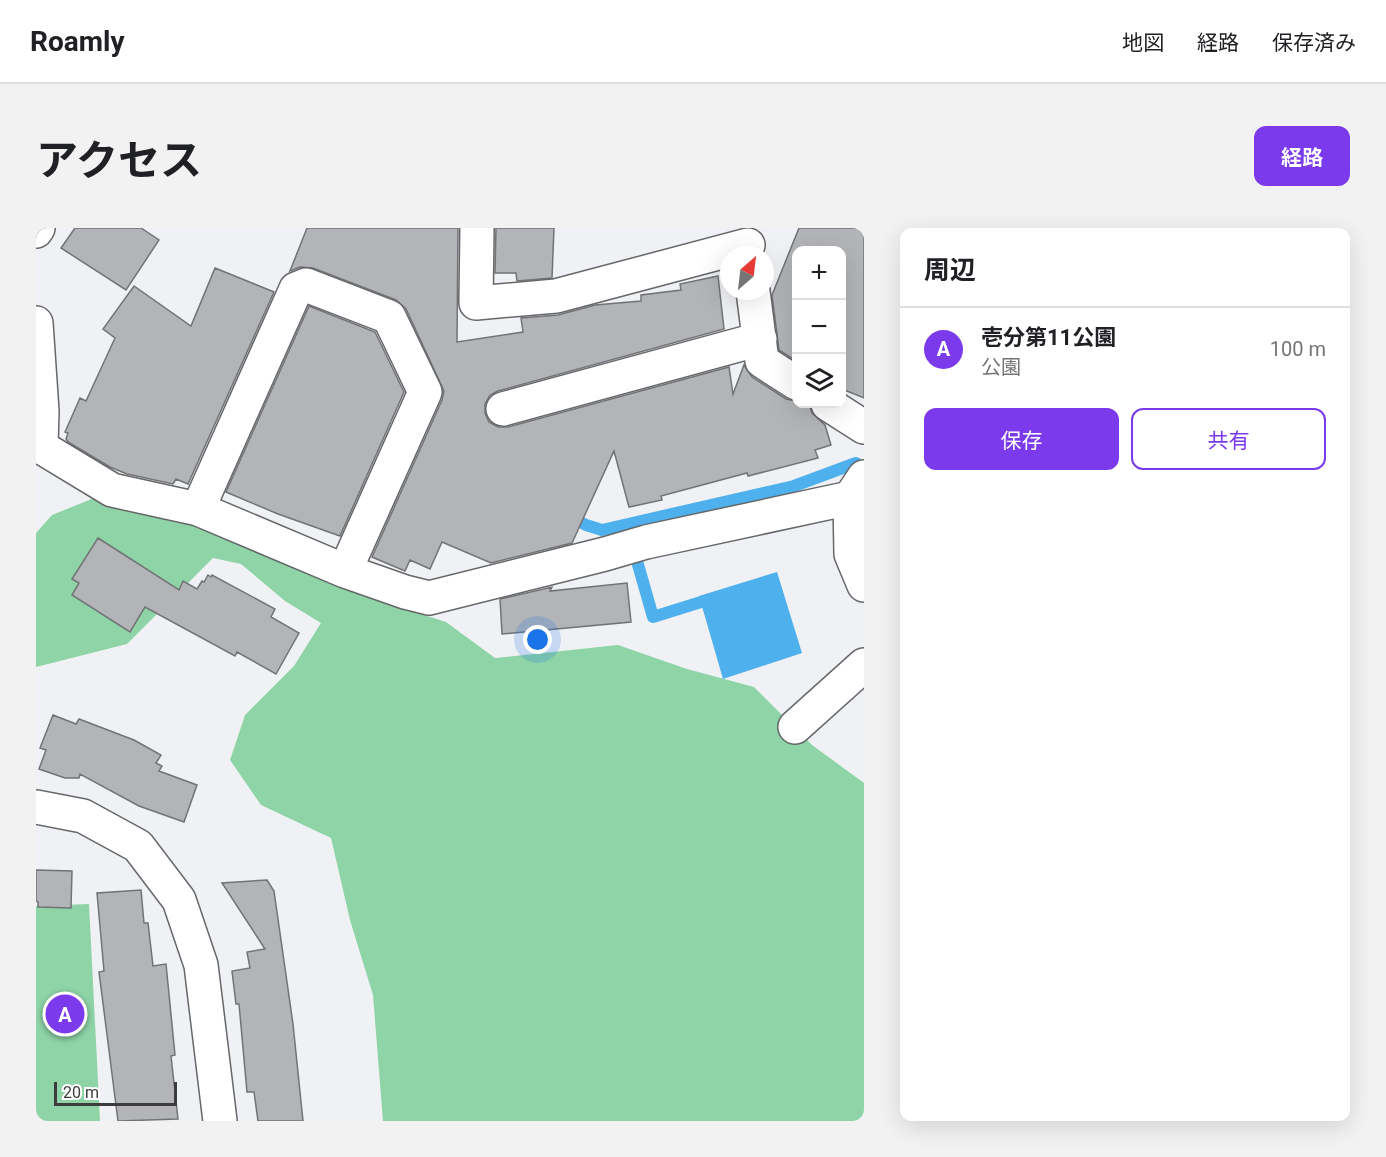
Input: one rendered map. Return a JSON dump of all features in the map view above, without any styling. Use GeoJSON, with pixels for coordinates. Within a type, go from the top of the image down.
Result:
{"type":"FeatureCollection","features":[{"type":"Feature","properties":{"kind":"street"},"geometry":{"type":"LineString","coordinates":[[477,228],[476,303],[556,296],[750,243]]}},
{"type":"Feature","properties":{"kind":"street"},"geometry":{"type":"LineString","coordinates":[[198,509],[296,289],[306,285],[389,317],[425,392],[345,571]]}},
{"type":"Feature","properties":{"kind":"street"},"geometry":{"type":"LineString","coordinates":[[754,300],[762,361],[792,380]]}},
{"type":"Feature","properties":{"kind":"street"},"geometry":{"type":"LineString","coordinates":[[36,323],[42,411],[38,445],[112,490],[198,509],[345,571],[405,592],[429,598],[857,488],[851,554],[864,585]]}},
{"type":"Feature","properties":{"kind":"street"},"geometry":{"type":"LineString","coordinates":[[503,409],[759,339]]}},
{"type":"Feature","properties":{"kind":"street"},"geometry":{"type":"LineString","coordinates":[[834,408],[864,427]]}},
{"type":"Feature","properties":{"kind":"street"},"geometry":{"type":"LineString","coordinates":[[795,727],[864,665]]}},
{"type":"Feature","properties":{"kind":"street"},"geometry":{"type":"LineString","coordinates":[[36,807],[83,816],[138,846],[179,900],[201,965],[220,1121]]}},
{"type":"Feature","properties":{"kind":"green space"},"geometry":{"type":"Polygon","coordinates":[[[94,498],[189,519],[285,553],[387,603],[446,622],[495,658],[618,645],[687,669],[754,687],[812,745],[864,783],[864,1121],[383,1121],[373,995],[350,920],[331,838],[261,805],[230,760],[245,715],[294,666],[321,623],[285,601],[241,564],[213,558],[127,644],[36,667],[36,533],[52,515],[94,498]]]}},
{"type":"Feature","properties":{"kind":"green space"},"geometry":{"type":"Polygon","coordinates":[[[89,904],[100,1121],[36,1121],[36,906],[89,904]]]}},
{"type":"Feature","properties":{"kind":"water"},"geometry":{"type":"Polygon","coordinates":[[[777,572],[802,653],[723,679],[699,596],[777,572]]]}},
{"type":"Feature","properties":{"kind":"building"},"geometry":{"type":"Polygon","coordinates":[[[75,228],[141,228],[159,240],[126,290],[61,248],[75,228]]]}},
{"type":"Feature","properties":{"kind":"building"},"geometry":{"type":"Polygon","coordinates":[[[307,228],[458,228],[457,342],[523,332],[521,318],[558,315],[595,305],[641,301],[641,295],[681,290],[680,284],[718,276],[724,329],[498,391],[490,395],[485,404],[485,413],[489,422],[498,427],[508,427],[729,367],[733,394],[744,365],[752,377],[786,399],[792,400],[792,408],[810,408],[812,413],[825,425],[831,445],[815,450],[818,458],[748,476],[747,473],[661,496],[662,500],[629,507],[614,451],[572,543],[491,563],[442,542],[430,569],[410,560],[405,571],[372,557],[444,391],[406,309],[396,300],[313,268],[300,267],[290,271],[307,228]]]}},
{"type":"Feature","properties":{"kind":"building"},"geometry":{"type":"Polygon","coordinates":[[[496,228],[554,228],[552,278],[517,281],[516,273],[495,273],[496,228]]]}},
{"type":"Feature","properties":{"kind":"building"},"geometry":{"type":"Polygon","coordinates":[[[799,228],[864,228],[864,398],[846,391],[846,246],[792,246],[792,358],[779,350],[773,300],[774,290],[799,228]]]}},
{"type":"Feature","properties":{"kind":"building"},"geometry":{"type":"Polygon","coordinates":[[[215,268],[274,292],[188,484],[176,479],[173,484],[127,474],[110,467],[68,442],[66,439],[68,433],[65,432],[80,398],[86,401],[115,338],[103,329],[134,286],[191,326],[215,268]]]}},
{"type":"Feature","properties":{"kind":"building"},"geometry":{"type":"Polygon","coordinates":[[[309,306],[375,332],[404,392],[340,536],[278,514],[226,492],[309,306]]]}},
{"type":"Feature","properties":{"kind":"building"},"geometry":{"type":"Polygon","coordinates":[[[98,538],[179,590],[183,581],[197,589],[208,575],[211,577],[212,575],[275,609],[271,617],[299,633],[276,674],[237,652],[235,656],[145,607],[130,632],[72,595],[79,583],[72,579],[98,538]]]}},
{"type":"Feature","properties":{"kind":"building"},"geometry":{"type":"Polygon","coordinates":[[[627,583],[631,622],[502,634],[500,599],[552,587],[550,591],[627,583]]]}},
{"type":"Feature","properties":{"kind":"building"},"geometry":{"type":"Polygon","coordinates":[[[53,715],[76,724],[79,719],[134,740],[161,755],[156,763],[162,766],[159,771],[197,785],[184,822],[139,806],[80,774],[79,778],[65,778],[39,769],[46,750],[40,748],[53,715]]]}},
{"type":"Feature","properties":{"kind":"building"},"geometry":{"type":"Polygon","coordinates":[[[36,870],[72,871],[71,908],[38,907],[36,870]]]}},
{"type":"Feature","properties":{"kind":"building"},"geometry":{"type":"Polygon","coordinates":[[[267,880],[274,891],[293,1024],[303,1121],[258,1121],[254,1092],[247,1092],[239,1004],[236,1004],[232,971],[250,968],[247,952],[265,949],[222,883],[267,880]]]}},
{"type":"Feature","properties":{"kind":"building"},"geometry":{"type":"Polygon","coordinates":[[[141,890],[144,923],[148,923],[153,966],[166,964],[175,1055],[171,1056],[178,1119],[118,1121],[99,972],[104,971],[97,893],[141,890]]]}},
{"type":"Feature","properties":{"kind":"waterway"},"geometry":{"type":"LineString","coordinates":[[567,515],[602,530],[794,486],[856,463]]}},
{"type":"Feature","properties":{"kind":"waterway"},"geometry":{"type":"LineString","coordinates":[[637,561],[653,617],[701,602]]}},
{"type":"Feature","properties":{"kind":"place","name":"壱分第11公園"},"geometry":{"type":"Point","coordinates":[65,1014]}}]}
